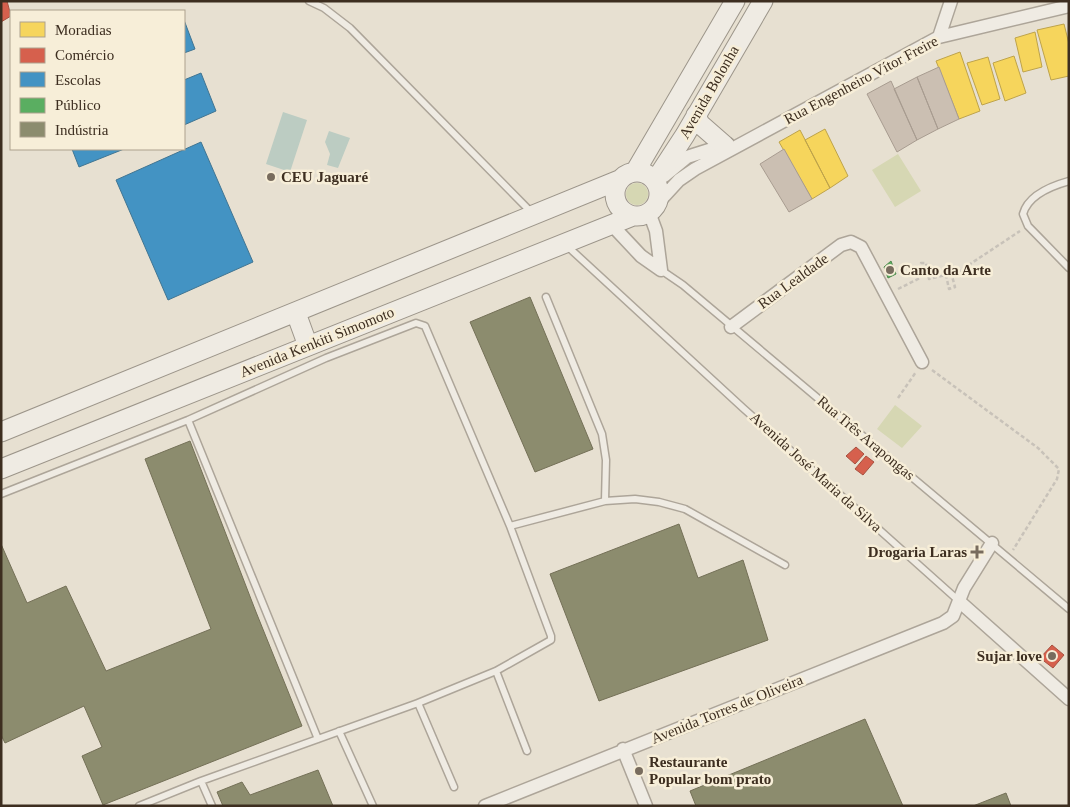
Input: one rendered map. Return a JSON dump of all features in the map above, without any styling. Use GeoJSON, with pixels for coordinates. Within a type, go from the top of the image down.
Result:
{"type":"FeatureCollection","features":[{"type":"Feature","properties":{"kind":"main road","name":"Avenida Bolonha"},"geometry":{"type":"LineString","coordinates":[[627,176],[735,1]]}},
{"type":"Feature","properties":{"kind":"main road","name":"Avenida Bolonha"},"geometry":{"type":"LineString","coordinates":[[656,182],[762,1]]}},
{"type":"Feature","properties":{"kind":"main road"},"geometry":{"type":"LineString","coordinates":[[696,115],[700,124],[724,144]]}},
{"type":"Feature","properties":{"kind":"main road"},"geometry":{"type":"LineString","coordinates":[[1,432],[296,313],[627,176],[648,175],[656,182],[659,193],[646,211],[622,211],[616,200],[615,194],[627,176]]}},
{"type":"Feature","properties":{"kind":"main road","name":"Avenida Kenkiti Simomoto"},"geometry":{"type":"LineString","coordinates":[[1,469],[646,211]]}},
{"type":"Feature","properties":{"kind":"main road"},"geometry":{"type":"LineString","coordinates":[[296,313],[308,346]]}},
{"type":"Feature","properties":{"kind":"street"},"geometry":{"type":"LineString","coordinates":[[939,37],[951,1]]}},
{"type":"Feature","properties":{"kind":"street","name":"Rua Engenheiro Vítor Freire"},"geometry":{"type":"LineString","coordinates":[[646,211],[685,175],[939,37],[1069,6]]}},
{"type":"Feature","properties":{"kind":"street","name":"Rua Engenheiro Vítor Freire"},"geometry":{"type":"LineString","coordinates":[[656,182],[688,157],[724,144],[745,142]]}},
{"type":"Feature","properties":{"kind":"street"},"geometry":{"type":"LineString","coordinates":[[646,211],[656,231],[661,270]]}},
{"type":"Feature","properties":{"kind":"street"},"geometry":{"type":"LineString","coordinates":[[611,224],[640,256],[661,270]]}},
{"type":"Feature","properties":{"kind":"street","name":"Rua Lealdade"},"geometry":{"type":"LineString","coordinates":[[731,327],[841,246],[852,242],[857,243],[861,247],[887,295]]}},
{"type":"Feature","properties":{"kind":"street"},"geometry":{"type":"LineString","coordinates":[[887,295],[927,366]]}},
{"type":"Feature","properties":{"kind":"street","name":"Avenida Torres de Oliveira"},"geometry":{"type":"LineString","coordinates":[[485,806],[623,749],[943,623],[953,616],[964,588],[992,543]]}},
{"type":"Feature","properties":{"kind":"street","name":"Avenida José Maria da Silva"},"geometry":{"type":"LineString","coordinates":[[960,602],[1069,699]]}},
{"type":"Feature","properties":{"kind":"street"},"geometry":{"type":"LineString","coordinates":[[623,749],[646,806]]}},
{"type":"Feature","properties":{"kind":"lane"},"geometry":{"type":"LineString","coordinates":[[309,1],[324,8],[350,28],[534,215]]}},
{"type":"Feature","properties":{"kind":"lane"},"geometry":{"type":"LineString","coordinates":[[1069,181],[1057,184],[1031,199],[1023,214],[1028,226],[1069,268]]}},
{"type":"Feature","properties":{"kind":"lane","name":"Avenida José Maria da Silva"},"geometry":{"type":"LineString","coordinates":[[564,243],[960,602]]}},
{"type":"Feature","properties":{"kind":"lane","name":"Rua Três Arapongas"},"geometry":{"type":"LineString","coordinates":[[661,270],[1009,557],[1069,609]]}},
{"type":"Feature","properties":{"kind":"lane"},"geometry":{"type":"LineString","coordinates":[[546,297],[602,434],[606,460],[605,501]]}},
{"type":"Feature","properties":{"kind":"lane"},"geometry":{"type":"LineString","coordinates":[[1,494],[188,420],[326,358],[416,323],[421,323],[428,330],[510,526],[552,638],[550,641],[496,670],[418,703],[201,781],[139,806]]}},
{"type":"Feature","properties":{"kind":"lane"},"geometry":{"type":"LineString","coordinates":[[188,420],[318,739]]}},
{"type":"Feature","properties":{"kind":"lane"},"geometry":{"type":"LineString","coordinates":[[510,526],[605,501],[635,499],[659,502],[685,509],[785,565]]}},
{"type":"Feature","properties":{"kind":"lane"},"geometry":{"type":"LineString","coordinates":[[496,670],[527,751]]}},
{"type":"Feature","properties":{"kind":"lane"},"geometry":{"type":"LineString","coordinates":[[418,703],[454,787]]}},
{"type":"Feature","properties":{"kind":"lane"},"geometry":{"type":"LineString","coordinates":[[339,731],[373,806]]}},
{"type":"Feature","properties":{"kind":"lane"},"geometry":{"type":"LineString","coordinates":[[201,781],[212,806]]}},
{"type":"Feature","properties":{"kind":"path"},"geometry":{"type":"LineString","coordinates":[[887,295],[920,278],[921,263],[926,263],[929,279],[946,275],[948,289],[955,287],[952,276],[1028,226]]}},
{"type":"Feature","properties":{"kind":"path"},"geometry":{"type":"LineString","coordinates":[[898,398],[927,366],[1038,448],[1059,468],[1057,479],[1009,557]]}},
{"type":"Feature","properties":{"kind":"green space"},"geometry":{"type":"Polygon","coordinates":[[[898,154],[921,191],[895,207],[872,170],[898,154]]]}},
{"type":"Feature","properties":{"kind":"green space"},"geometry":{"type":"Polygon","coordinates":[[[637,183],[645,186],[648,194],[645,202],[637,205],[629,202],[626,194],[629,186],[637,183]]]}},
{"type":"Feature","properties":{"kind":"green space"},"geometry":{"type":"Polygon","coordinates":[[[895,405],[922,426],[902,448],[877,429],[895,405]]]}},
{"type":"Feature","properties":{"kind":"shaded area"},"geometry":{"type":"Polygon","coordinates":[[[283,112],[307,120],[290,172],[266,164],[283,112]]]}},
{"type":"Feature","properties":{"kind":"shaded area"},"geometry":{"type":"Polygon","coordinates":[[[329,131],[350,138],[338,168],[327,165],[330,154],[325,142],[329,131]]]}},
{"type":"Feature","properties":{"kind":"building: Moradias"},"geometry":{"type":"Polygon","coordinates":[[[1064,24],[1069,44],[1069,76],[1051,80],[1037,30],[1064,24]]]}},
{"type":"Feature","properties":{"kind":"building: Moradias"},"geometry":{"type":"Polygon","coordinates":[[[1035,32],[1042,67],[1023,72],[1015,38],[1035,32]]]}},
{"type":"Feature","properties":{"kind":"building: Moradias"},"geometry":{"type":"Polygon","coordinates":[[[960,52],[980,111],[959,119],[936,61],[960,52]]]}},
{"type":"Feature","properties":{"kind":"building: Moradias"},"geometry":{"type":"Polygon","coordinates":[[[1014,56],[1026,93],[1005,101],[993,63],[1014,56]]]}},
{"type":"Feature","properties":{"kind":"building: Moradias"},"geometry":{"type":"Polygon","coordinates":[[[988,57],[1000,99],[982,105],[967,63],[988,57]]]}},
{"type":"Feature","properties":{"kind":"building: Moradias"},"geometry":{"type":"Polygon","coordinates":[[[825,129],[848,176],[830,188],[805,140],[825,129]]]}},
{"type":"Feature","properties":{"kind":"building: Moradias"},"geometry":{"type":"Polygon","coordinates":[[[800,130],[830,188],[812,199],[779,142],[800,130]]]}},
{"type":"Feature","properties":{"kind":"building: Comércio"},"geometry":{"type":"Polygon","coordinates":[[[1,1],[7,1],[10,17],[1,22],[1,1]]]}},
{"type":"Feature","properties":{"kind":"building: Comércio"},"geometry":{"type":"Polygon","coordinates":[[[856,447],[864,454],[855,464],[846,456],[856,447]]]}},
{"type":"Feature","properties":{"kind":"building: Comércio"},"geometry":{"type":"Polygon","coordinates":[[[866,456],[874,462],[863,475],[855,469],[866,456]]]}},
{"type":"Feature","properties":{"kind":"building: Comércio","name":"Sujar love"},"geometry":{"type":"Polygon","coordinates":[[[1052,645],[1064,655],[1053,668],[1040,658],[1052,645]]]}},
{"type":"Feature","properties":{"kind":"building: Escolas"},"geometry":{"type":"Polygon","coordinates":[[[185,23],[195,49],[185,53],[185,23]]]}},
{"type":"Feature","properties":{"kind":"building: Escolas"},"geometry":{"type":"Polygon","coordinates":[[[201,73],[216,111],[185,125],[185,80],[201,73]]]}},
{"type":"Feature","properties":{"kind":"building: Escolas"},"geometry":{"type":"Polygon","coordinates":[[[201,142],[253,262],[168,300],[116,180],[201,142]]]}},
{"type":"Feature","properties":{"kind":"building: Escolas"},"geometry":{"type":"Polygon","coordinates":[[[72,150],[122,150],[79,167],[72,150]]]}},
{"type":"Feature","properties":{"kind":"building: Público","name":"Canto da Arte"},"geometry":{"type":"Polygon","coordinates":[[[891,261],[896,274],[888,278],[884,267],[891,261]]]}},
{"type":"Feature","properties":{"kind":"building: Indústria"},"geometry":{"type":"Polygon","coordinates":[[[530,297],[593,449],[535,472],[470,322],[530,297]]]}},
{"type":"Feature","properties":{"kind":"building: Indústria"},"geometry":{"type":"Polygon","coordinates":[[[190,441],[302,726],[103,805],[82,756],[102,747],[84,706],[5,743],[1,735],[1,544],[27,603],[66,586],[106,671],[211,629],[145,459],[190,441]]]}},
{"type":"Feature","properties":{"kind":"building: Indústria"},"geometry":{"type":"Polygon","coordinates":[[[679,524],[698,578],[743,560],[768,640],[599,701],[550,574],[679,524]]]}},
{"type":"Feature","properties":{"kind":"building: Indústria"},"geometry":{"type":"Polygon","coordinates":[[[865,719],[903,806],[696,806],[690,791],[865,719]]]}},
{"type":"Feature","properties":{"kind":"building: Indústria"},"geometry":{"type":"Polygon","coordinates":[[[318,770],[333,806],[223,806],[217,792],[242,782],[250,795],[318,770]]]}},
{"type":"Feature","properties":{"kind":"building: Indústria"},"geometry":{"type":"Polygon","coordinates":[[[1006,793],[1011,806],[973,806],[1006,793]]]}},
{"type":"Feature","properties":{"kind":"building: Outros"},"geometry":{"type":"Polygon","coordinates":[[[939,67],[959,119],[938,129],[917,77],[939,67]]]}},
{"type":"Feature","properties":{"kind":"building: Outros"},"geometry":{"type":"Polygon","coordinates":[[[917,77],[938,129],[917,140],[894,89],[917,77]]]}},
{"type":"Feature","properties":{"kind":"building: Outros"},"geometry":{"type":"Polygon","coordinates":[[[891,81],[917,140],[897,152],[867,94],[891,81]]]}},
{"type":"Feature","properties":{"kind":"building: Outros"},"geometry":{"type":"Polygon","coordinates":[[[784,149],[812,199],[789,212],[760,164],[784,149]]]}},
{"type":"Feature","properties":{"kind":"place","name":"CEU Jaguaré"},"geometry":{"type":"Point","coordinates":[271,177]}},
{"type":"Feature","properties":{"kind":"place","name":"Canto da Arte"},"geometry":{"type":"Point","coordinates":[890,270]}},
{"type":"Feature","properties":{"kind":"place","name":"Drogaria Laras"},"geometry":{"type":"Point","coordinates":[977,552]}},
{"type":"Feature","properties":{"kind":"place","name":"Sujar love"},"geometry":{"type":"Point","coordinates":[1052,656]}},
{"type":"Feature","properties":{"kind":"place","name":"Restaurante Popular bom prato"},"geometry":{"type":"Point","coordinates":[639,771]}}]}
